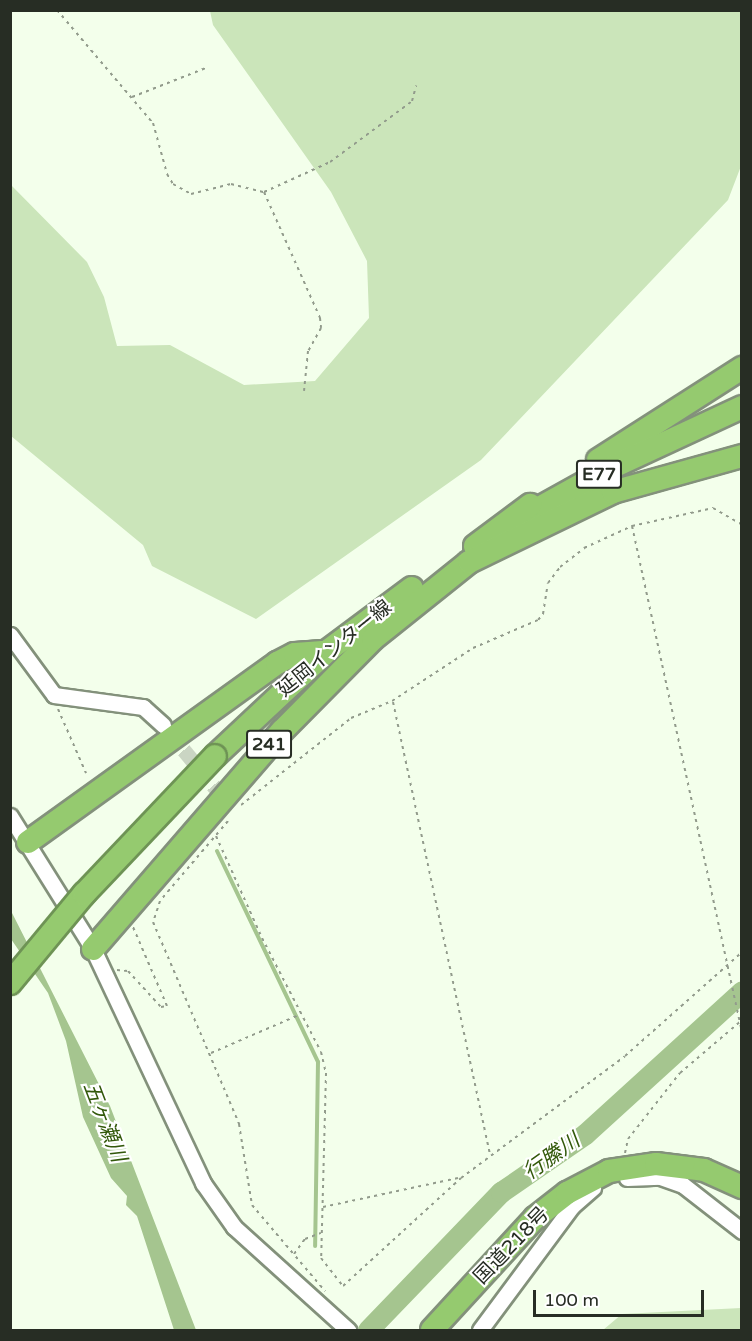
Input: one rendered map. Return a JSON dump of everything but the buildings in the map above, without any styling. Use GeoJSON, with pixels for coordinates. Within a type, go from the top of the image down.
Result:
{"type":"FeatureCollection","features":[{"type":"Feature","properties":{"kind":"highway"},"geometry":{"type":"LineString","coordinates":[[466,558],[558,485],[741,368]]}},
{"type":"Feature","properties":{"kind":"highway","name":"E77"},"geometry":{"type":"LineString","coordinates":[[466,558],[585,481],[741,406]]}},
{"type":"Feature","properties":{"kind":"highway","name":"E77"},"geometry":{"type":"LineString","coordinates":[[466,558],[619,476],[741,419]]}},
{"type":"Feature","properties":{"kind":"highway"},"geometry":{"type":"LineString","coordinates":[[466,558],[613,492],[741,456]]}},
{"type":"Feature","properties":{"kind":"highway","name":"延岡インター線"},"geometry":{"type":"LineString","coordinates":[[10,983],[84,894],[215,756],[326,652],[466,558]]}},
{"type":"Feature","properties":{"kind":"highway","name":"延岡インター線"},"geometry":{"type":"LineString","coordinates":[[215,756],[331,658],[466,558]]}},
{"type":"Feature","properties":{"kind":"highway","name":"241"},"geometry":{"type":"LineString","coordinates":[[97,959],[282,731],[381,632],[466,558]]}},
{"type":"Feature","properties":{"kind":"highway"},"geometry":{"type":"LineString","coordinates":[[28,842],[277,663],[296,654],[326,652]]}},
{"type":"Feature","properties":{"kind":"highway","name":"国道218号"},"geometry":{"type":"LineString","coordinates":[[432,1330],[535,1218],[567,1193],[624,1168],[656,1164],[704,1170],[741,1187]]}},
{"type":"Feature","properties":{"kind":"street"},"geometry":{"type":"LineString","coordinates":[[10,635],[54,695],[143,707],[163,725]]}},
{"type":"Feature","properties":{"kind":"street"},"geometry":{"type":"LineString","coordinates":[[10,816],[28,842],[97,959],[203,1184],[234,1227],[348,1330]]}},
{"type":"Feature","properties":{"kind":"street","name":"国道218号"},"geometry":{"type":"LineString","coordinates":[[480,1330],[572,1206],[603,1184],[643,1176],[671,1179],[741,1231]]}},
{"type":"Feature","properties":{"kind":"path"},"geometry":{"type":"LineString","coordinates":[[57,10],[132,97],[157,130],[173,184],[191,194],[231,184],[264,192],[344,154],[411,101],[416,86]]}},
{"type":"Feature","properties":{"kind":"path"},"geometry":{"type":"LineString","coordinates":[[132,97],[208,67]]}},
{"type":"Feature","properties":{"kind":"path"},"geometry":{"type":"LineString","coordinates":[[264,192],[320,318],[321,328],[308,351],[304,391]]}},
{"type":"Feature","properties":{"kind":"path"},"geometry":{"type":"LineString","coordinates":[[320,1304],[326,1293],[252,1205],[239,1124],[211,1053],[159,943],[153,914],[216,836],[232,808],[351,718],[393,701],[473,648],[537,620],[543,614],[548,583],[560,567],[585,548],[632,526],[713,508],[741,525]]}},
{"type":"Feature","properties":{"kind":"path"},"geometry":{"type":"LineString","coordinates":[[632,526],[741,1032]]}},
{"type":"Feature","properties":{"kind":"path"},"geometry":{"type":"LineString","coordinates":[[54,695],[86,773]]}},
{"type":"Feature","properties":{"kind":"path"},"geometry":{"type":"LineString","coordinates":[[393,701],[490,1154]]}},
{"type":"Feature","properties":{"kind":"path"},"geometry":{"type":"LineString","coordinates":[[216,836],[301,1014],[326,1073],[321,1258],[343,1286],[461,1178],[490,1154],[626,1056],[741,952]]}},
{"type":"Feature","properties":{"kind":"path"},"geometry":{"type":"LineString","coordinates":[[97,959],[128,971],[161,1007],[167,1006],[128,915]]}},
{"type":"Feature","properties":{"kind":"path"},"geometry":{"type":"LineString","coordinates":[[211,1053],[301,1014]]}},
{"type":"Feature","properties":{"kind":"path"},"geometry":{"type":"LineString","coordinates":[[624,1168],[628,1139],[680,1073],[740,1021]]}},
{"type":"Feature","properties":{"kind":"path"},"geometry":{"type":"LineString","coordinates":[[322,1207],[461,1178]]}},
{"type":"Feature","properties":{"kind":"path"},"geometry":{"type":"LineString","coordinates":[[294,1254],[305,1239],[321,1233]]}},
{"type":"Feature","properties":{"kind":"shaded area"},"geometry":{"type":"Polygon","coordinates":[[[210,11],[741,11],[741,166],[728,200],[481,460],[256,619],[152,566],[143,545],[11,436],[11,185],[87,262],[104,297],[117,346],[170,345],[244,385],[315,381],[369,318],[367,261],[331,192],[213,25],[210,11]]]}},
{"type":"Feature","properties":{"kind":"shaded area"},"geometry":{"type":"Polygon","coordinates":[[[741,1308],[741,1330],[603,1330],[622,1314],[741,1308]]]}},
{"type":"Feature","properties":{"kind":"water","name":"五ヶ瀬川"},"geometry":{"type":"Polygon","coordinates":[[[10,909],[110,1106],[196,1330],[174,1330],[137,1216],[126,1205],[127,1196],[111,1178],[83,1117],[66,1041],[48,993],[11,939],[10,909]]]}},
{"type":"Feature","properties":{"kind":"waterway"},"geometry":{"type":"LineString","coordinates":[[217,851],[318,1062],[315,1246]]}},
{"type":"Feature","properties":{"kind":"waterway","name":"行縢川"},"geometry":{"type":"LineString","coordinates":[[368,1330],[501,1192],[585,1134],[742,991]]}},
{"type":"Feature","properties":{"kind":"tunnel"},"geometry":{"type":"LineString","coordinates":[[169,732],[228,803]]}}]}
